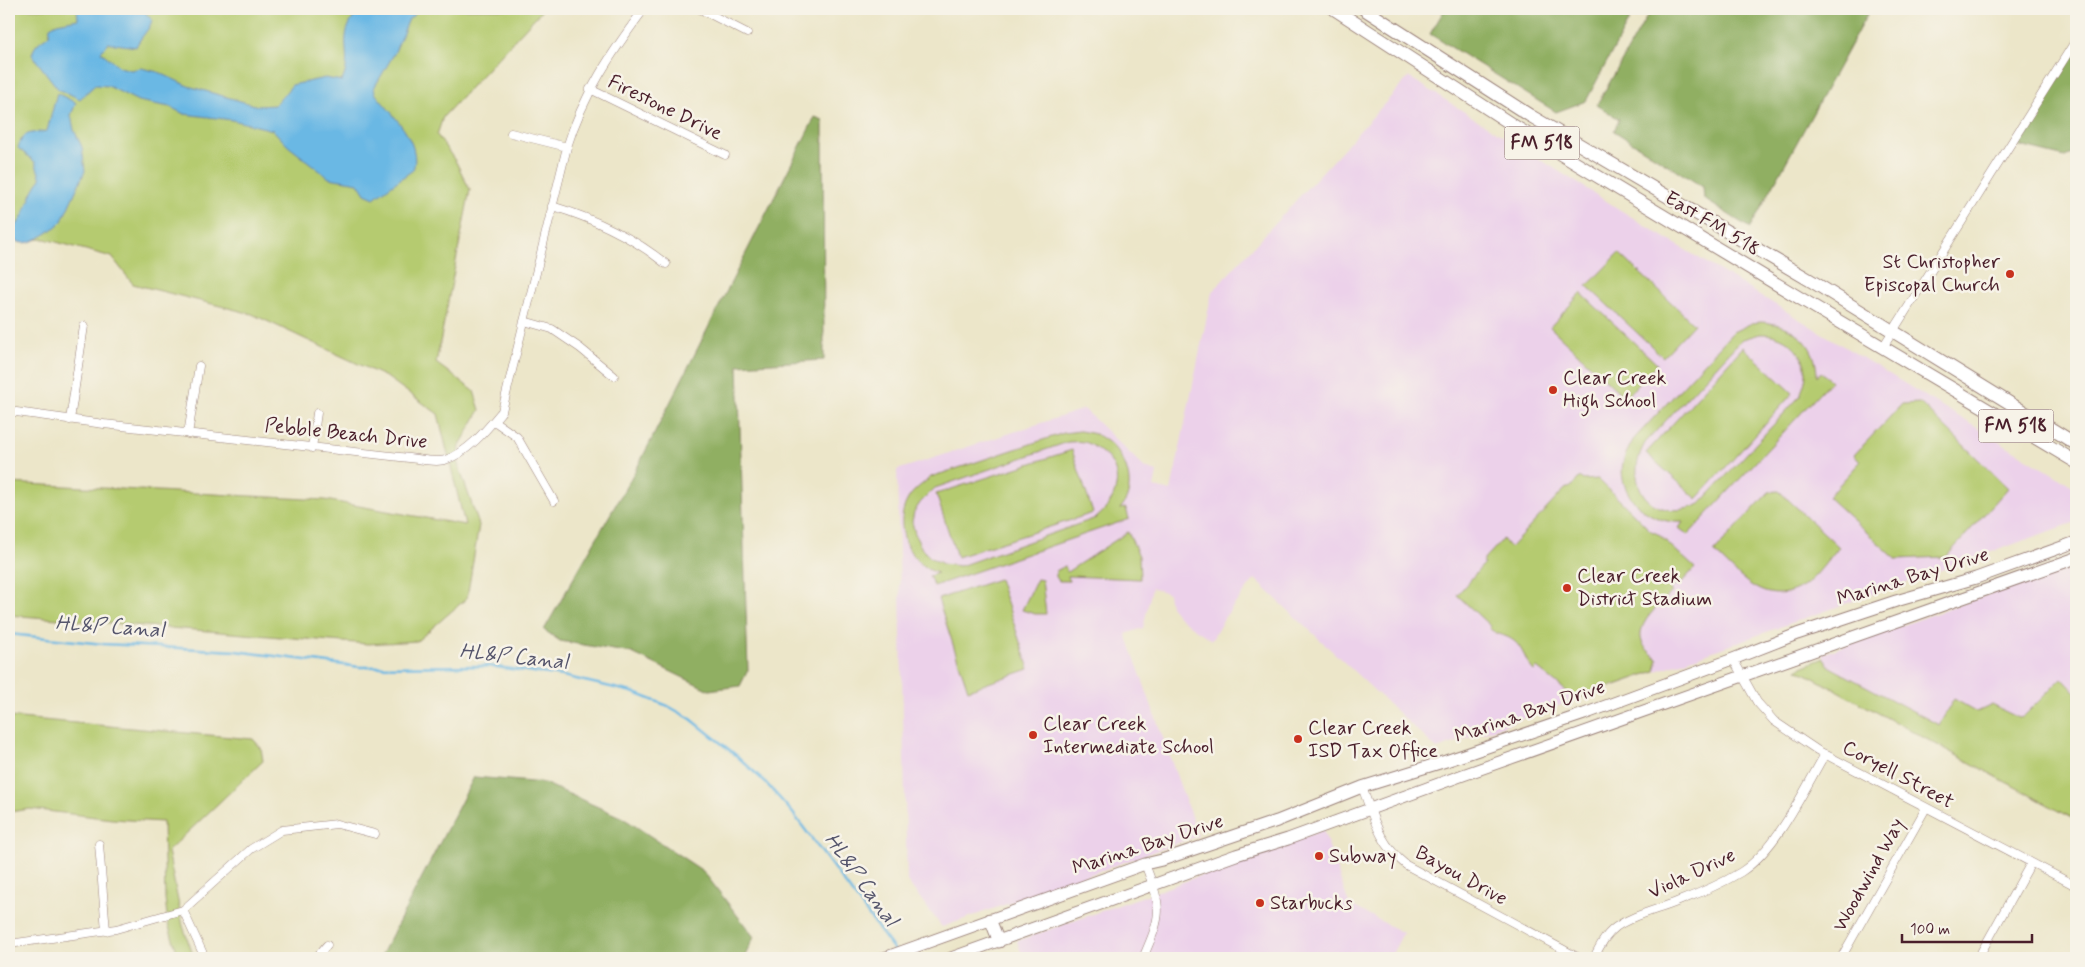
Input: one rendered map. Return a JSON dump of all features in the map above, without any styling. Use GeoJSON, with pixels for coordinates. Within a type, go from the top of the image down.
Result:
{"type":"FeatureCollection","features":[{"type":"Feature","properties":{"kind":"main road","name":"East FM 518"},"geometry":{"type":"LineString","coordinates":[[1334,9],[1519,129],[1635,200],[2076,462]]}},
{"type":"Feature","properties":{"kind":"main road","name":"East FM 518"},"geometry":{"type":"LineString","coordinates":[[1364,9],[1530,115],[1813,282],[2076,444]]}},
{"type":"Feature","properties":{"kind":"main road"},"geometry":{"type":"LineString","coordinates":[[1434,74],[1444,60]]}},
{"type":"Feature","properties":{"kind":"main road"},"geometry":{"type":"LineString","coordinates":[[1519,129],[1530,115]]}},
{"type":"Feature","properties":{"kind":"main road"},"geometry":{"type":"LineString","coordinates":[[1635,200],[1643,182]]}},
{"type":"Feature","properties":{"kind":"main road"},"geometry":{"type":"LineString","coordinates":[[1803,300],[1813,282]]}},
{"type":"Feature","properties":{"kind":"main road","name":"Marina Bay Drive"},"geometry":{"type":"LineString","coordinates":[[884,958],[1146,864],[1276,821],[1362,787],[1584,714],[1796,634],[1896,601],[1976,578],[2076,542]]}},
{"type":"Feature","properties":{"kind":"main road","name":"Marina Bay Drive"},"geometry":{"type":"LineString","coordinates":[[951,958],[1463,774],[2076,558]]}},
{"type":"Feature","properties":{"kind":"main road"},"geometry":{"type":"LineString","coordinates":[[1584,714],[1589,731]]}},
{"type":"Feature","properties":{"kind":"main road"},"geometry":{"type":"LineString","coordinates":[[1457,757],[1463,774]]}},
{"type":"Feature","properties":{"kind":"main road"},"geometry":{"type":"LineString","coordinates":[[1276,821],[1280,841]]}},
{"type":"Feature","properties":{"kind":"main road"},"geometry":{"type":"LineString","coordinates":[[1230,837],[1236,855]]}},
{"type":"Feature","properties":{"kind":"main road"},"geometry":{"type":"LineString","coordinates":[[990,919],[999,942]]}},
{"type":"Feature","properties":{"kind":"street","name":"Pebble Beach Drive"},"geometry":{"type":"LineString","coordinates":[[9,411],[70,420],[312,448],[444,460],[469,446],[502,411],[575,120],[590,89],[644,9]]}},
{"type":"Feature","properties":{"kind":"street"},"geometry":{"type":"LineString","coordinates":[[700,9],[747,33]]}},
{"type":"Feature","properties":{"kind":"street"},"geometry":{"type":"LineString","coordinates":[[1882,347],[2076,40]]}},
{"type":"Feature","properties":{"kind":"street","name":"Firestone Drive"},"geometry":{"type":"LineString","coordinates":[[590,89],[725,155]]}},
{"type":"Feature","properties":{"kind":"street"},"geometry":{"type":"LineString","coordinates":[[511,133],[567,147]]}},
{"type":"Feature","properties":{"kind":"street"},"geometry":{"type":"LineString","coordinates":[[552,206],[580,214],[650,252],[666,264]]}},
{"type":"Feature","properties":{"kind":"street"},"geometry":{"type":"LineString","coordinates":[[524,321],[552,329],[580,348],[614,376]]}},
{"type":"Feature","properties":{"kind":"street"},"geometry":{"type":"LineString","coordinates":[[70,420],[84,326]]}},
{"type":"Feature","properties":{"kind":"street"},"geometry":{"type":"LineString","coordinates":[[188,434],[199,366]]}},
{"type":"Feature","properties":{"kind":"street"},"geometry":{"type":"LineString","coordinates":[[312,448],[316,413]]}},
{"type":"Feature","properties":{"kind":"street"},"geometry":{"type":"LineString","coordinates":[[494,421],[517,437],[554,501]]}},
{"type":"Feature","properties":{"kind":"street","name":"Coryell Street"},"geometry":{"type":"LineString","coordinates":[[1732,659],[1758,702],[1774,721],[1825,754],[2076,886]]}},
{"type":"Feature","properties":{"kind":"street","name":"Viola Drive"},"geometry":{"type":"LineString","coordinates":[[1594,958],[1601,943],[1615,928],[1643,914],[1679,902],[1742,871],[1760,856],[1782,829],[1825,754]]}},
{"type":"Feature","properties":{"kind":"street","name":"Bayou Drive"},"geometry":{"type":"LineString","coordinates":[[1362,787],[1382,839],[1392,854],[1406,865],[1580,958]]}},
{"type":"Feature","properties":{"kind":"street","name":"Woodwind Way"},"geometry":{"type":"LineString","coordinates":[[1841,958],[1926,808]]}},
{"type":"Feature","properties":{"kind":"street"},"geometry":{"type":"LineString","coordinates":[[9,944],[106,931],[183,910],[251,849],[282,830],[337,824],[375,834]]}},
{"type":"Feature","properties":{"kind":"street"},"geometry":{"type":"LineString","coordinates":[[99,844],[106,931]]}},
{"type":"Feature","properties":{"kind":"street"},"geometry":{"type":"LineString","coordinates":[[1978,958],[2032,863]]}},
{"type":"Feature","properties":{"kind":"street"},"geometry":{"type":"LineString","coordinates":[[1143,958],[1157,924],[1158,899],[1146,864]]}},
{"type":"Feature","properties":{"kind":"street"},"geometry":{"type":"LineString","coordinates":[[183,910],[205,958]]}},
{"type":"Feature","properties":{"kind":"street"},"geometry":{"type":"LineString","coordinates":[[316,958],[327,945]]}},
{"type":"Feature","properties":{"kind":"shaded area","name":"Clear Creek High School"},"geometry":{"type":"Polygon","coordinates":[[[1409,77],[1638,221],[2076,488],[2076,522],[1437,749],[1255,579],[1224,618],[1212,640],[1179,617],[1170,606],[1168,593],[1152,588],[1143,628],[1126,634],[1198,836],[942,927],[907,881],[897,470],[1084,409],[1145,468],[1157,472],[1154,487],[1171,491],[1212,292],[1409,77]]]}},
{"type":"Feature","properties":{"kind":"shaded area"},"geometry":{"type":"Polygon","coordinates":[[[2076,569],[2076,693],[2062,678],[2023,717],[2019,718],[1992,705],[1978,712],[1939,725],[1830,667],[1822,654],[2054,571],[2076,569]]]}},
{"type":"Feature","properties":{"kind":"shaded area"},"geometry":{"type":"Polygon","coordinates":[[[1323,830],[1349,904],[1403,933],[1390,958],[1023,958],[1017,941],[1323,830]]]}},
{"type":"Feature","properties":{"kind":"green space"},"geometry":{"type":"Polygon","coordinates":[[[9,9],[543,9],[443,117],[437,135],[456,162],[470,190],[436,363],[474,391],[480,410],[460,445],[458,464],[479,525],[467,598],[417,641],[368,644],[9,615],[9,483],[325,500],[465,525],[438,414],[388,378],[252,314],[133,284],[112,257],[45,239],[9,241],[9,9]]]}},
{"type":"Feature","properties":{"kind":"green space"},"geometry":{"type":"Polygon","coordinates":[[[1445,9],[1635,9],[1586,101],[1556,112],[1430,34],[1445,9]]]}},
{"type":"Feature","properties":{"kind":"green space"},"geometry":{"type":"Polygon","coordinates":[[[1651,9],[1870,9],[1750,228],[1704,199],[1703,187],[1614,131],[1619,119],[1597,105],[1651,9]]]}},
{"type":"Feature","properties":{"kind":"green space"},"geometry":{"type":"Polygon","coordinates":[[[2076,52],[2076,152],[2065,157],[2016,145],[2076,52]]]}},
{"type":"Feature","properties":{"kind":"green space"},"geometry":{"type":"Polygon","coordinates":[[[815,117],[823,120],[824,360],[738,365],[748,670],[740,686],[709,690],[632,653],[560,641],[544,630],[639,464],[815,117]]]}},
{"type":"Feature","properties":{"kind":"green space"},"geometry":{"type":"Polygon","coordinates":[[[1619,253],[1694,324],[1663,357],[1587,286],[1619,253]]]}},
{"type":"Feature","properties":{"kind":"green space"},"geometry":{"type":"Polygon","coordinates":[[[1581,293],[1657,364],[1625,398],[1550,327],[1581,293]]]}},
{"type":"Feature","properties":{"kind":"green space"},"geometry":{"type":"Polygon","coordinates":[[[1752,323],[1773,324],[1793,331],[1808,345],[1813,354],[1817,377],[1821,372],[1831,381],[1688,535],[1679,528],[1683,522],[1659,519],[1638,506],[1630,497],[1625,486],[1622,474],[1623,462],[1633,440],[1733,332],[1752,323]],[[1760,334],[1743,339],[1737,344],[1645,443],[1639,459],[1637,474],[1639,487],[1646,498],[1656,505],[1668,509],[1683,509],[1700,504],[1800,396],[1805,382],[1805,364],[1791,344],[1768,334],[1760,334]]]}},
{"type":"Feature","properties":{"kind":"green space"},"geometry":{"type":"Polygon","coordinates":[[[1743,347],[1793,393],[1697,499],[1646,453],[1743,347]]]}},
{"type":"Feature","properties":{"kind":"green space"},"geometry":{"type":"Polygon","coordinates":[[[1920,403],[2008,488],[1946,557],[1896,559],[1828,497],[1860,462],[1854,455],[1902,404],[1920,403]]]}},
{"type":"Feature","properties":{"kind":"green space"},"geometry":{"type":"Polygon","coordinates":[[[1080,431],[1095,434],[1105,439],[1121,456],[1129,478],[1129,489],[1126,500],[1120,509],[1126,508],[1129,519],[934,586],[929,576],[938,573],[928,569],[919,562],[906,543],[903,532],[904,509],[913,493],[931,477],[1064,433],[1080,431]],[[1068,442],[935,488],[914,512],[912,522],[922,549],[931,558],[943,564],[960,566],[1096,518],[1114,495],[1116,477],[1114,468],[1109,459],[1091,445],[1082,442],[1068,442]]]}},
{"type":"Feature","properties":{"kind":"green space"},"geometry":{"type":"Polygon","coordinates":[[[1072,450],[1093,513],[957,557],[936,494],[1072,450]]]}},
{"type":"Feature","properties":{"kind":"green space","name":"Clear Creek District Stadium"},"geometry":{"type":"Polygon","coordinates":[[[1580,477],[1583,480],[1598,479],[1651,531],[1658,534],[1695,568],[1678,586],[1675,584],[1670,590],[1672,592],[1650,614],[1642,628],[1643,644],[1658,659],[1655,671],[1581,697],[1574,697],[1537,668],[1534,671],[1517,644],[1489,628],[1490,626],[1457,595],[1484,564],[1482,562],[1503,539],[1510,548],[1565,489],[1571,487],[1580,477]]]}},
{"type":"Feature","properties":{"kind":"green space"},"geometry":{"type":"Polygon","coordinates":[[[1779,491],[1839,547],[1806,584],[1792,591],[1779,594],[1755,588],[1714,552],[1769,492],[1779,491]]]}},
{"type":"Feature","properties":{"kind":"green space"},"geometry":{"type":"Polygon","coordinates":[[[1128,532],[1139,556],[1140,579],[1068,576],[1069,581],[1059,581],[1056,577],[1056,571],[1065,566],[1067,572],[1128,532]]]}},
{"type":"Feature","properties":{"kind":"green space"},"geometry":{"type":"Polygon","coordinates":[[[999,579],[1029,669],[968,690],[938,599],[999,579]]]}},
{"type":"Feature","properties":{"kind":"green space"},"geometry":{"type":"Polygon","coordinates":[[[1037,579],[1042,580],[1046,614],[1035,614],[1022,610],[1037,579]]]}},
{"type":"Feature","properties":{"kind":"green space"},"geometry":{"type":"Polygon","coordinates":[[[1824,658],[1830,667],[1939,725],[1954,699],[1977,712],[1992,705],[2019,718],[2023,717],[2062,678],[2076,693],[2076,820],[1797,669],[1824,658]]]}},
{"type":"Feature","properties":{"kind":"green space"},"geometry":{"type":"Polygon","coordinates":[[[9,717],[253,739],[261,748],[263,761],[168,851],[183,926],[194,958],[179,958],[168,924],[165,898],[163,822],[112,819],[30,809],[9,812],[9,717]]]}},
{"type":"Feature","properties":{"kind":"green space"},"geometry":{"type":"Polygon","coordinates":[[[474,777],[544,783],[623,818],[703,871],[754,937],[744,958],[380,958],[474,777]]]}},
{"type":"Feature","properties":{"kind":"water"},"geometry":{"type":"Polygon","coordinates":[[[77,9],[142,9],[152,20],[136,47],[108,43],[101,52],[120,67],[131,70],[141,68],[158,72],[188,86],[258,106],[275,105],[292,85],[325,78],[342,81],[345,71],[348,29],[360,10],[421,9],[409,19],[394,54],[374,88],[375,93],[403,128],[409,139],[415,159],[413,170],[374,198],[365,194],[358,183],[329,178],[288,146],[273,130],[232,120],[184,114],[170,107],[138,101],[108,86],[95,85],[80,99],[58,89],[32,55],[36,45],[49,35],[50,27],[57,23],[78,19],[77,9]]]}},
{"type":"Feature","properties":{"kind":"water"},"geometry":{"type":"Polygon","coordinates":[[[57,93],[76,103],[71,115],[74,130],[82,147],[85,171],[62,221],[39,238],[24,243],[9,238],[9,226],[17,225],[21,220],[41,179],[35,162],[18,148],[22,138],[28,134],[47,131],[57,93]]]}},
{"type":"Feature","properties":{"kind":"waterway","name":"HL&P Canal"},"geometry":{"type":"LineString","coordinates":[[9,634],[104,644],[236,651],[360,667],[489,666],[563,676],[632,692],[668,706],[691,719],[737,756],[765,782],[792,812],[895,951]]}},
{"type":"Feature","properties":{"kind":"place","name":"St Christopher Episcopal Church"},"geometry":{"type":"Point","coordinates":[2010,274]}},
{"type":"Feature","properties":{"kind":"place","name":"Clear Creek High School"},"geometry":{"type":"Point","coordinates":[1553,390]}},
{"type":"Feature","properties":{"kind":"place","name":"Clear Creek District Stadium"},"geometry":{"type":"Point","coordinates":[1567,588]}},
{"type":"Feature","properties":{"kind":"place","name":"Clear Creek Intermediate School"},"geometry":{"type":"Point","coordinates":[1033,735]}},
{"type":"Feature","properties":{"kind":"place","name":"Clear Creek ISD Tax Office"},"geometry":{"type":"Point","coordinates":[1298,739]}},
{"type":"Feature","properties":{"kind":"place","name":"Subway"},"geometry":{"type":"Point","coordinates":[1319,856]}},
{"type":"Feature","properties":{"kind":"place","name":"Starbucks"},"geometry":{"type":"Point","coordinates":[1260,903]}}]}
